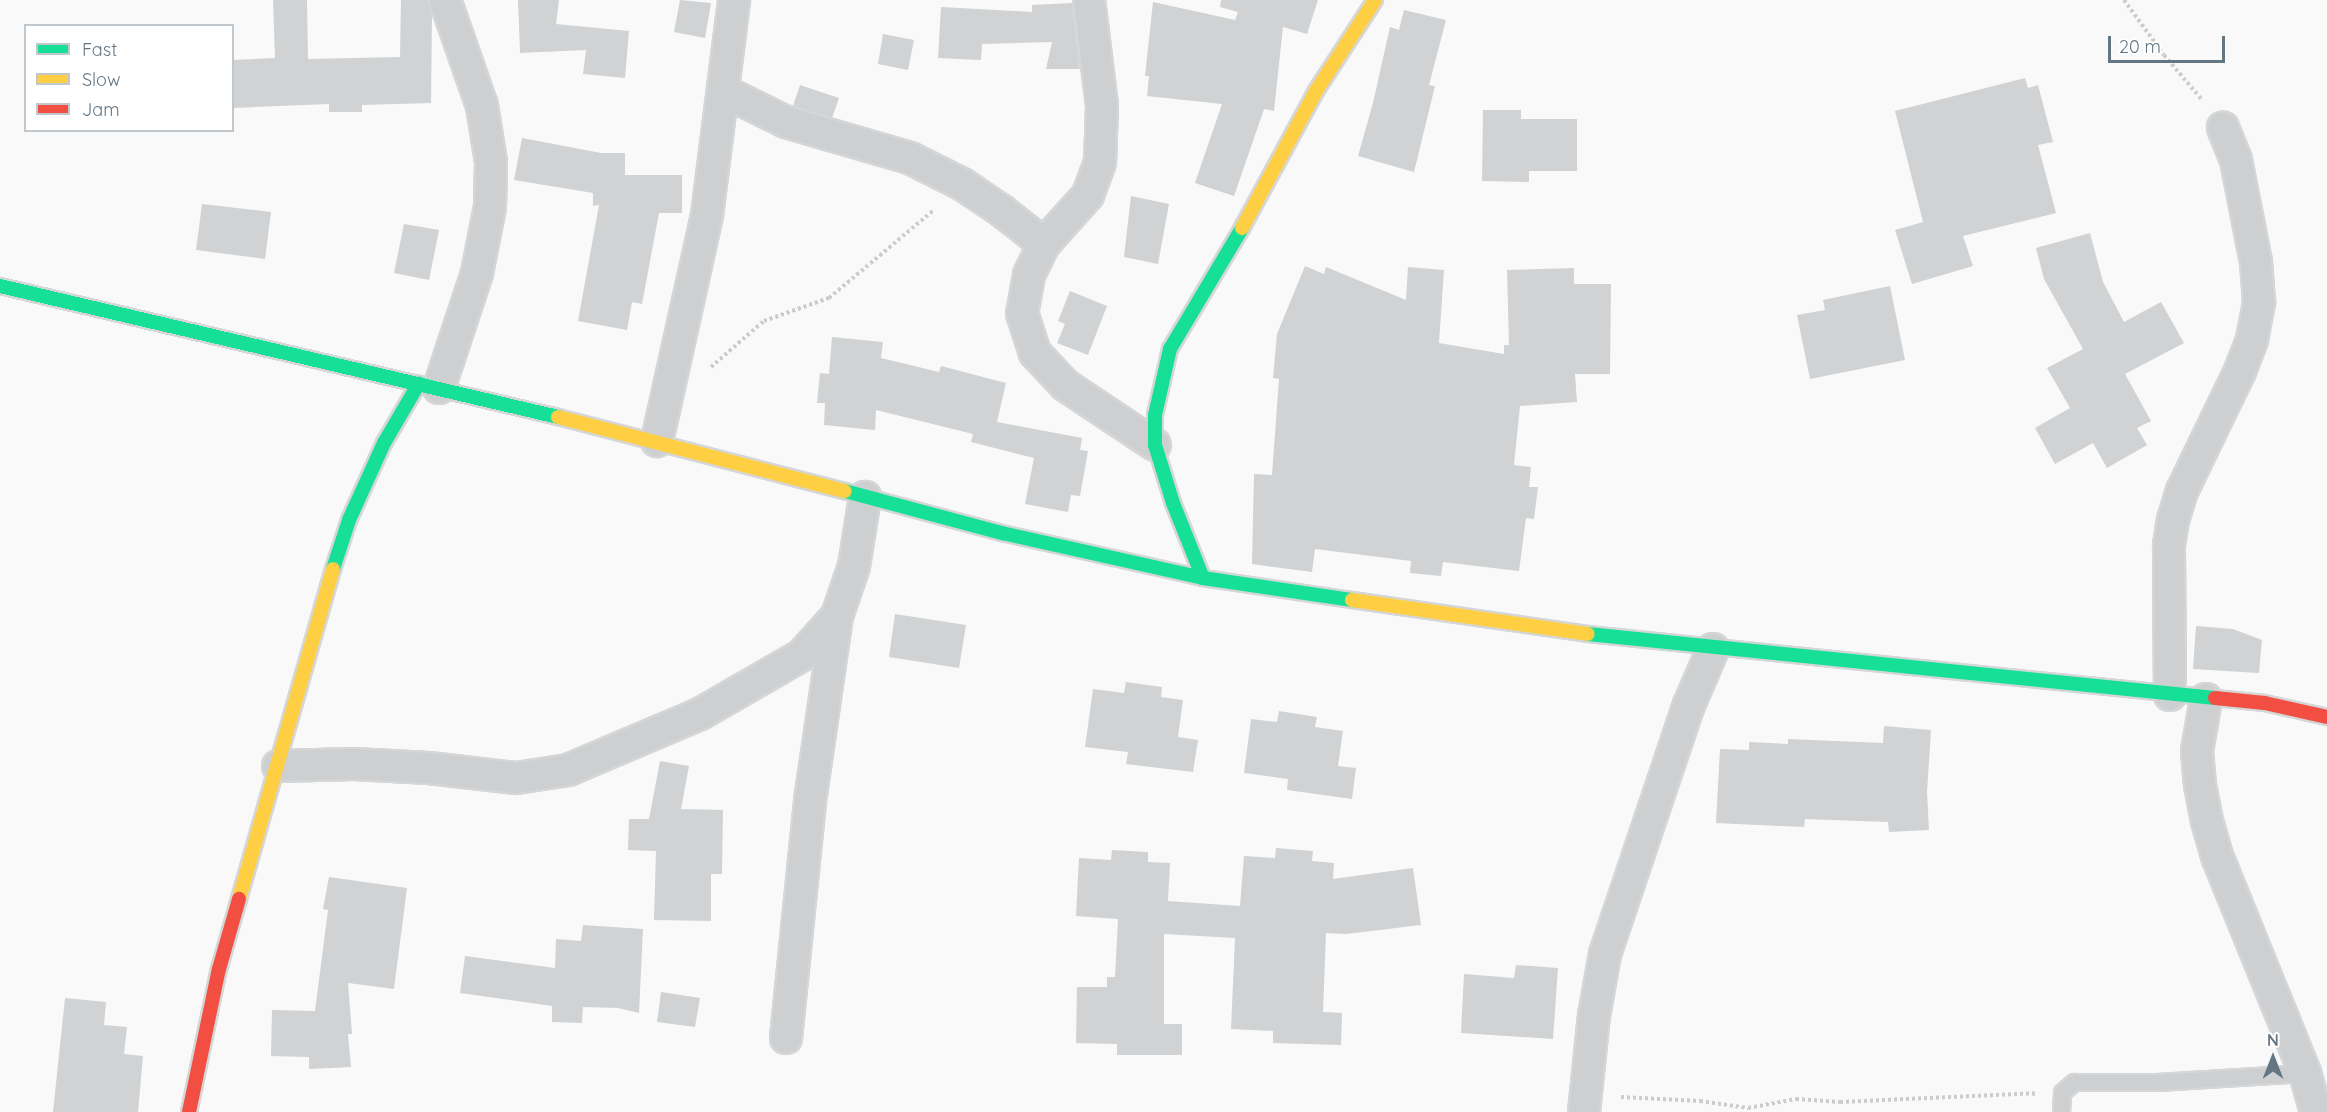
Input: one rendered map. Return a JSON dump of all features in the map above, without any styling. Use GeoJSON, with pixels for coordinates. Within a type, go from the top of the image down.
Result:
{"type":"FeatureCollection","features":[{"type":"Feature","properties":{"kind":"street"},"geometry":{"type":"LineString","coordinates":[[189,1112],[219,969],[278,766],[316,622],[349,520],[384,443],[429,385],[477,273],[490,207],[491,162],[482,106],[445,0]]}},
{"type":"Feature","properties":{"kind":"street"},"geometry":{"type":"LineString","coordinates":[[657,441],[708,215],[734,0]]}},
{"type":"Feature","properties":{"kind":"street"},"geometry":{"type":"LineString","coordinates":[[1089,0],[1102,106],[1100,162],[1088,195],[1044,244],[1029,275],[1022,313],[1035,353],[1065,385],[1155,445]]}},
{"type":"Feature","properties":{"kind":"street"},"geometry":{"type":"LineString","coordinates":[[1203,578],[1173,503],[1155,445],[1155,415],[1170,349],[1241,229],[1316,91],[1376,0]]}},
{"type":"Feature","properties":{"kind":"street"},"geometry":{"type":"LineString","coordinates":[[723,91],[786,122],[910,158],[962,184],[1044,244]]}},
{"type":"Feature","properties":{"kind":"street"},"geometry":{"type":"LineString","coordinates":[[2170,695],[2169,545],[2173,520],[2182,491],[2240,371],[2252,339],[2259,302],[2256,262],[2236,160],[2223,128]]}},
{"type":"Feature","properties":{"kind":"street"},"geometry":{"type":"LineString","coordinates":[[0,286],[429,385],[657,441],[1002,533],[1203,578],[1580,633],[1713,649],[2265,703],[2327,717]]}},
{"type":"Feature","properties":{"kind":"street"},"geometry":{"type":"LineString","coordinates":[[786,1038],[810,801],[837,616],[854,566],[865,497]]}},
{"type":"Feature","properties":{"kind":"street"},"geometry":{"type":"LineString","coordinates":[[278,766],[354,764],[429,768],[516,778],[568,770],[700,714],[802,655],[837,616]]}},
{"type":"Feature","properties":{"kind":"street"},"geometry":{"type":"LineString","coordinates":[[1585,1104],[1594,1016],[1605,954],[1689,705],[1713,649]]}},
{"type":"Feature","properties":{"kind":"street"},"geometry":{"type":"LineString","coordinates":[[2206,699],[2197,752],[2200,785],[2217,855],[2305,1073],[2316,1112]]}},
{"type":"Feature","properties":{"kind":"lane"},"geometry":{"type":"LineString","coordinates":[[2061,1112],[2062,1092],[2074,1082],[2157,1082],[2305,1073]]}},
{"type":"Feature","properties":{"kind":"path"},"geometry":{"type":"LineString","coordinates":[[2124,0],[2164,55],[2195,89],[2223,128]]}},
{"type":"Feature","properties":{"kind":"path"},"geometry":{"type":"LineString","coordinates":[[705,372],[764,321],[829,298],[875,261],[962,184]]}},
{"type":"Feature","properties":{"kind":"path"},"geometry":{"type":"LineString","coordinates":[[1585,1104],[1700,1101],[1748,1107],[1796,1099],[1840,1102],[2062,1092]]}},
{"type":"Feature","properties":{"kind":"building"},"geometry":{"type":"Polygon","coordinates":[[[273,0],[307,0],[308,59],[400,57],[401,0],[428,0],[432,15],[431,103],[362,105],[362,112],[329,112],[329,104],[234,108],[234,60],[275,58],[273,0]]]}},
{"type":"Feature","properties":{"kind":"building"},"geometry":{"type":"Polygon","coordinates":[[[518,0],[559,0],[556,24],[629,31],[625,78],[583,74],[586,50],[520,53],[518,0]]]}},
{"type":"Feature","properties":{"kind":"building"},"geometry":{"type":"Polygon","coordinates":[[[680,0],[711,3],[705,38],[674,32],[680,0]]]}},
{"type":"Feature","properties":{"kind":"building"},"geometry":{"type":"Polygon","coordinates":[[[1221,0],[1318,0],[1307,34],[1283,27],[1274,111],[1264,109],[1234,196],[1195,183],[1222,104],[1147,96],[1149,76],[1145,76],[1153,2],[1235,20],[1238,12],[1220,7],[1221,0]]]}},
{"type":"Feature","properties":{"kind":"building"},"geometry":{"type":"Polygon","coordinates":[[[1072,3],[1080,69],[1046,69],[1052,42],[982,44],[981,60],[938,58],[941,7],[1032,12],[1032,5],[1072,3]]]}},
{"type":"Feature","properties":{"kind":"building"},"geometry":{"type":"Polygon","coordinates":[[[1404,10],[1446,20],[1429,85],[1435,86],[1414,172],[1358,156],[1390,27],[1399,30],[1404,10]]]}},
{"type":"Feature","properties":{"kind":"building"},"geometry":{"type":"Polygon","coordinates":[[[883,34],[914,40],[908,70],[878,64],[883,34]]]}},
{"type":"Feature","properties":{"kind":"building"},"geometry":{"type":"Polygon","coordinates":[[[2025,78],[2028,88],[2038,85],[2053,142],[2038,145],[2056,213],[1963,236],[1973,266],[1912,284],[1895,230],[1923,222],[1895,111],[2025,78]]]}},
{"type":"Feature","properties":{"kind":"building"},"geometry":{"type":"Polygon","coordinates":[[[800,85],[839,98],[832,118],[793,106],[800,85]]]}},
{"type":"Feature","properties":{"kind":"building"},"geometry":{"type":"Polygon","coordinates":[[[1483,110],[1521,110],[1521,119],[1577,119],[1577,171],[1529,171],[1529,182],[1482,181],[1483,110]]]}},
{"type":"Feature","properties":{"kind":"building"},"geometry":{"type":"Polygon","coordinates":[[[522,138],[601,153],[625,153],[625,175],[682,175],[682,213],[659,213],[642,304],[632,302],[627,330],[578,321],[599,205],[593,206],[593,193],[514,180],[522,138]]]}},
{"type":"Feature","properties":{"kind":"building"},"geometry":{"type":"Polygon","coordinates":[[[1131,196],[1169,204],[1158,264],[1124,257],[1131,196]]]}},
{"type":"Feature","properties":{"kind":"building"},"geometry":{"type":"Polygon","coordinates":[[[202,204],[271,212],[265,259],[196,250],[202,204]]]}},
{"type":"Feature","properties":{"kind":"building"},"geometry":{"type":"Polygon","coordinates":[[[404,224],[439,230],[429,280],[394,273],[404,224]]]}},
{"type":"Feature","properties":{"kind":"building"},"geometry":{"type":"Polygon","coordinates":[[[2090,233],[2103,282],[2124,322],[2161,302],[2184,343],[2125,374],[2151,421],[2137,428],[2147,445],[2107,468],[2093,443],[2055,464],[2035,428],[2070,408],[2047,368],[2083,349],[2044,279],[2036,248],[2090,233]]]}},
{"type":"Feature","properties":{"kind":"building"},"geometry":{"type":"Polygon","coordinates":[[[1305,266],[1324,274],[1326,267],[1406,300],[1408,267],[1444,270],[1439,343],[1504,354],[1504,345],[1509,345],[1507,270],[1574,268],[1574,284],[1611,284],[1610,374],[1575,374],[1577,402],[1520,406],[1514,465],[1531,467],[1529,487],[1538,487],[1534,519],[1526,518],[1519,571],[1443,562],[1441,576],[1410,573],[1411,561],[1315,549],[1312,572],[1252,564],[1254,474],[1272,475],[1279,379],[1273,378],[1277,334],[1305,266]]]}},
{"type":"Feature","properties":{"kind":"building"},"geometry":{"type":"Polygon","coordinates":[[[1890,286],[1905,360],[1810,379],[1797,315],[1825,310],[1823,300],[1890,286]]]}},
{"type":"Feature","properties":{"kind":"building"},"geometry":{"type":"Polygon","coordinates":[[[1070,291],[1107,306],[1088,355],[1057,343],[1065,324],[1058,321],[1070,291]]]}},
{"type":"Feature","properties":{"kind":"building"},"geometry":{"type":"Polygon","coordinates":[[[832,337],[883,342],[881,358],[939,372],[941,366],[1006,383],[997,422],[1082,438],[1080,450],[1088,451],[1080,496],[1071,495],[1068,512],[1025,504],[1034,458],[971,442],[973,434],[876,410],[875,430],[824,425],[825,403],[817,403],[820,373],[829,374],[832,337]]]}},
{"type":"Feature","properties":{"kind":"building"},"geometry":{"type":"Polygon","coordinates":[[[895,614],[966,625],[959,668],[889,657],[895,614]]]}},
{"type":"Feature","properties":{"kind":"building"},"geometry":{"type":"Polygon","coordinates":[[[2196,626],[2233,629],[2262,640],[2259,673],[2193,669],[2196,626]]]}},
{"type":"Feature","properties":{"kind":"building"},"geometry":{"type":"Polygon","coordinates":[[[1126,682],[1162,687],[1161,697],[1183,700],[1178,737],[1198,740],[1193,772],[1126,764],[1128,752],[1085,747],[1093,689],[1124,693],[1126,682]]]}},
{"type":"Feature","properties":{"kind":"building"},"geometry":{"type":"Polygon","coordinates":[[[1279,711],[1317,717],[1315,727],[1343,731],[1338,766],[1356,768],[1352,799],[1287,790],[1288,779],[1244,773],[1251,719],[1277,722],[1279,711]]]}},
{"type":"Feature","properties":{"kind":"building"},"geometry":{"type":"Polygon","coordinates":[[[1884,726],[1931,730],[1927,792],[1929,830],[1889,832],[1888,822],[1805,819],[1804,827],[1716,823],[1720,749],[1749,750],[1749,742],[1788,744],[1788,739],[1883,743],[1884,726]]]}},
{"type":"Feature","properties":{"kind":"building"},"geometry":{"type":"Polygon","coordinates":[[[660,761],[689,766],[681,809],[723,810],[722,874],[711,874],[711,921],[654,920],[656,851],[628,850],[629,819],[649,819],[660,761]]]}},
{"type":"Feature","properties":{"kind":"building"},"geometry":{"type":"Polygon","coordinates":[[[1276,848],[1313,851],[1312,861],[1334,863],[1333,879],[1413,868],[1421,925],[1346,934],[1326,933],[1323,1012],[1342,1013],[1341,1045],[1273,1043],[1273,1031],[1231,1029],[1235,938],[1164,934],[1164,1024],[1182,1024],[1182,1055],[1117,1055],[1117,1044],[1076,1043],[1077,987],[1107,987],[1107,977],[1115,977],[1118,919],[1076,916],[1079,858],[1111,860],[1112,850],[1148,852],[1148,862],[1170,863],[1168,901],[1240,906],[1244,856],[1275,858],[1276,848]]]}},
{"type":"Feature","properties":{"kind":"building"},"geometry":{"type":"Polygon","coordinates":[[[329,877],[407,888],[394,989],[348,983],[352,1034],[348,1034],[351,1067],[309,1069],[309,1057],[271,1056],[272,1010],[315,1011],[328,910],[323,909],[329,877]]]}},
{"type":"Feature","properties":{"kind":"building"},"geometry":{"type":"Polygon","coordinates":[[[583,925],[643,929],[639,1013],[618,1008],[583,1007],[582,1023],[552,1022],[552,1006],[460,993],[465,956],[555,968],[556,939],[581,941],[583,925]]]}},
{"type":"Feature","properties":{"kind":"building"},"geometry":{"type":"Polygon","coordinates":[[[1516,965],[1558,968],[1553,1039],[1461,1033],[1464,974],[1514,978],[1516,965]]]}},
{"type":"Feature","properties":{"kind":"building"},"geometry":{"type":"Polygon","coordinates":[[[661,992],[700,998],[695,1027],[657,1022],[661,992]]]}},
{"type":"Feature","properties":{"kind":"building"},"geometry":{"type":"Polygon","coordinates":[[[65,998],[106,1002],[104,1025],[127,1027],[124,1054],[143,1056],[138,1112],[53,1112],[65,998]]]}},
{"type":"Feature","properties":{"kind":"traffic: fast"},"geometry":{"type":"LineString","coordinates":[[1203,578],[1173,503],[1155,445],[1155,415],[1170,349],[1242,228]]}},
{"type":"Feature","properties":{"kind":"traffic: fast"},"geometry":{"type":"LineString","coordinates":[[0,286],[558,417]]}},
{"type":"Feature","properties":{"kind":"traffic: fast"},"geometry":{"type":"LineString","coordinates":[[333,569],[349,520],[384,443],[419,383]]}},
{"type":"Feature","properties":{"kind":"traffic: fast"},"geometry":{"type":"LineString","coordinates":[[845,491],[1002,533],[1203,578],[1352,600]]}},
{"type":"Feature","properties":{"kind":"traffic: fast"},"geometry":{"type":"LineString","coordinates":[[1588,634],[2215,698]]}},
{"type":"Feature","properties":{"kind":"traffic: slow"},"geometry":{"type":"LineString","coordinates":[[1242,228],[1316,91],[1375,0]]}},
{"type":"Feature","properties":{"kind":"traffic: slow"},"geometry":{"type":"LineString","coordinates":[[558,417],[845,491]]}},
{"type":"Feature","properties":{"kind":"traffic: slow"},"geometry":{"type":"LineString","coordinates":[[239,899],[333,569]]}},
{"type":"Feature","properties":{"kind":"traffic: slow"},"geometry":{"type":"LineString","coordinates":[[1352,600],[1588,634]]}},
{"type":"Feature","properties":{"kind":"traffic: jam"},"geometry":{"type":"LineString","coordinates":[[2215,698],[2265,703],[2327,717]]}},
{"type":"Feature","properties":{"kind":"traffic: jam"},"geometry":{"type":"LineString","coordinates":[[189,1112],[219,969],[239,899]]}}]}
